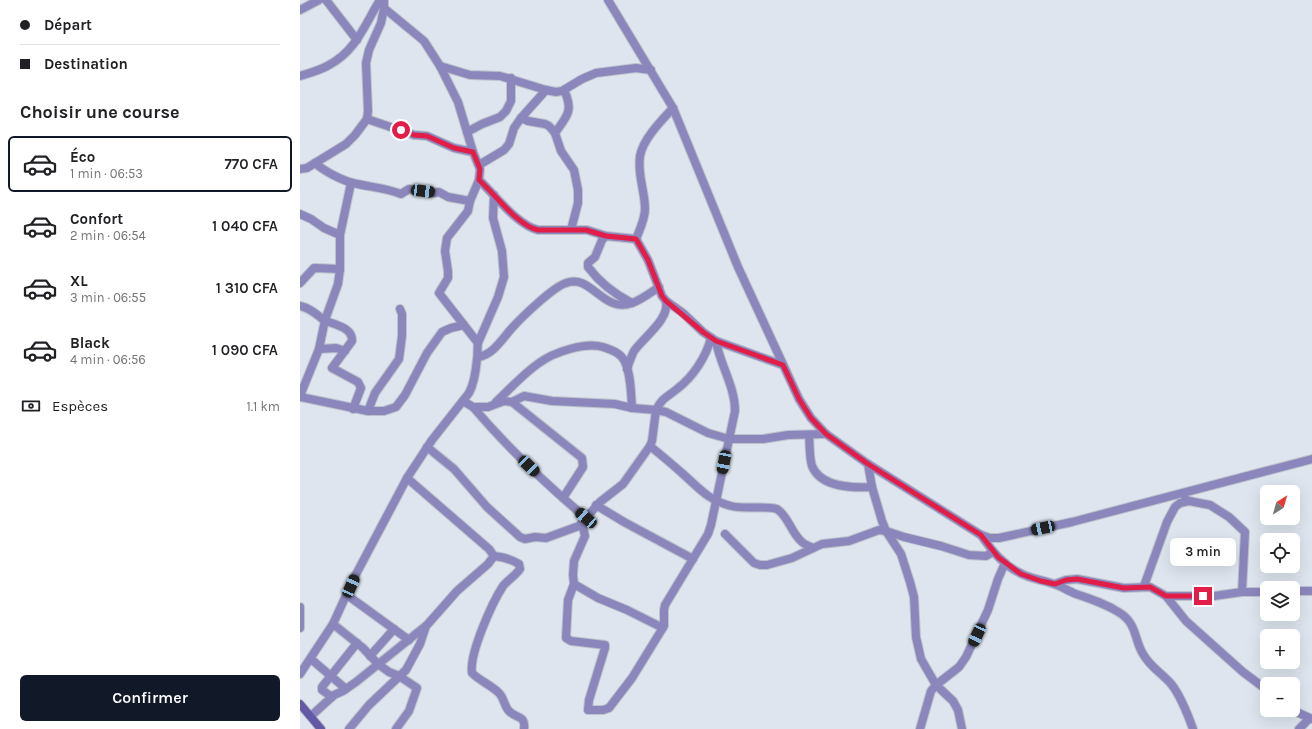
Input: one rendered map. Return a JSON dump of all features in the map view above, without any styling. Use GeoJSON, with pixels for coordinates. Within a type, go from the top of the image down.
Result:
{"type":"FeatureCollection","features":[{"type":"Feature","properties":{"kind":"street"},"geometry":{"type":"LineString","coordinates":[[300,10],[319,0]]}},
{"type":"Feature","properties":{"kind":"street"},"geometry":{"type":"LineString","coordinates":[[326,0],[357,40]]}},
{"type":"Feature","properties":{"kind":"street"},"geometry":{"type":"LineString","coordinates":[[608,0],[673,108],[738,267],[799,399],[811,418],[826,434],[868,464],[981,535],[990,538],[999,538],[1072,522],[1312,459]]}},
{"type":"Feature","properties":{"kind":"street"},"geometry":{"type":"LineString","coordinates":[[300,76],[328,66],[351,49],[383,2]]}},
{"type":"Feature","properties":{"kind":"street"},"geometry":{"type":"LineString","coordinates":[[383,2],[424,41],[440,66],[458,102],[473,152],[479,166],[479,180],[470,201],[468,211],[447,238],[445,251],[448,278],[439,293],[478,343]]}},
{"type":"Feature","properties":{"kind":"street"},"geometry":{"type":"LineString","coordinates":[[300,169],[307,168],[346,144],[367,119],[366,63],[369,50],[381,23],[383,2]]}},
{"type":"Feature","properties":{"kind":"street"},"geometry":{"type":"LineString","coordinates":[[440,66],[470,75],[511,78],[556,92],[564,90],[582,79],[596,74],[636,68],[651,70]]}},
{"type":"Feature","properties":{"kind":"street"},"geometry":{"type":"LineString","coordinates":[[467,132],[500,117],[506,111],[511,101],[511,78]]}},
{"type":"Feature","properties":{"kind":"street"},"geometry":{"type":"LineString","coordinates":[[479,166],[504,150],[509,144],[514,128],[521,118],[546,90]]}},
{"type":"Feature","properties":{"kind":"street"},"geometry":{"type":"LineString","coordinates":[[555,133],[570,108],[569,100],[564,90]]}},
{"type":"Feature","properties":{"kind":"street"},"geometry":{"type":"LineString","coordinates":[[636,239],[643,223],[645,211],[640,172],[640,155],[656,126],[673,108]]}},
{"type":"Feature","properties":{"kind":"street"},"geometry":{"type":"LineString","coordinates":[[521,118],[534,123],[549,126],[555,133],[561,151],[574,170],[577,181],[578,203],[571,230]]}},
{"type":"Feature","properties":{"kind":"street"},"geometry":{"type":"LineString","coordinates":[[367,119],[414,135],[427,136],[454,148],[473,152]]}},
{"type":"Feature","properties":{"kind":"street"},"geometry":{"type":"LineString","coordinates":[[315,163],[326,172],[330,172],[352,183],[401,194],[409,189],[434,193],[439,192],[448,197],[470,201]]}},
{"type":"Feature","properties":{"kind":"street"},"geometry":{"type":"LineString","coordinates":[[479,180],[523,222],[533,229],[586,230],[606,236],[636,239]]}},
{"type":"Feature","properties":{"kind":"street"},"geometry":{"type":"LineString","coordinates":[[352,183],[340,235],[340,269],[338,284],[325,320],[319,349],[300,397],[368,411],[384,411],[396,407],[405,395],[427,353],[442,332],[464,325]]}},
{"type":"Feature","properties":{"kind":"street"},"geometry":{"type":"LineString","coordinates":[[300,674],[333,624],[406,478],[427,447],[471,390],[478,357],[476,351],[478,343],[498,297],[504,277],[502,251],[493,218],[494,195]]}},
{"type":"Feature","properties":{"kind":"street"},"geometry":{"type":"LineString","coordinates":[[300,214],[340,235]]}},
{"type":"Feature","properties":{"kind":"street"},"geometry":{"type":"LineString","coordinates":[[606,236],[602,240],[595,257],[588,263],[588,267],[604,285],[632,303]]}},
{"type":"Feature","properties":{"kind":"street"},"geometry":{"type":"LineString","coordinates":[[628,369],[634,351],[664,316],[668,306],[658,287],[648,260],[636,239]]}},
{"type":"Feature","properties":{"kind":"street"},"geometry":{"type":"LineString","coordinates":[[300,283],[314,268],[340,269]]}},
{"type":"Feature","properties":{"kind":"street"},"geometry":{"type":"LineString","coordinates":[[478,357],[484,356],[494,349],[513,327],[564,283],[574,280],[581,282],[613,304],[621,305],[632,303],[658,287]]}},
{"type":"Feature","properties":{"kind":"street"},"geometry":{"type":"LineString","coordinates":[[666,301],[714,340],[783,365]]}},
{"type":"Feature","properties":{"kind":"street"},"geometry":{"type":"LineString","coordinates":[[300,306],[308,308],[325,320],[344,328],[352,336],[352,341],[332,369],[358,382],[361,386],[353,409]]}},
{"type":"Feature","properties":{"kind":"street"},"geometry":{"type":"LineString","coordinates":[[368,411],[375,393],[398,359],[402,336],[402,314],[400,309]]}},
{"type":"Feature","properties":{"kind":"street"},"geometry":{"type":"LineString","coordinates":[[427,447],[454,469],[492,512],[520,538],[546,538],[559,534],[584,520],[596,505],[623,484],[650,446],[656,410],[663,398],[678,389],[696,368],[714,340]]}},
{"type":"Feature","properties":{"kind":"street"},"geometry":{"type":"LineString","coordinates":[[463,401],[473,407],[510,448],[584,520],[586,536],[574,561],[574,584],[568,600],[566,638],[571,641],[603,644],[605,646],[589,700],[588,710],[603,710],[609,708],[632,678],[663,627],[665,623],[664,610],[666,605],[708,534],[734,422],[735,403],[729,381],[718,355],[714,340]]}},
{"type":"Feature","properties":{"kind":"street"},"geometry":{"type":"LineString","coordinates":[[492,406],[541,362],[575,348],[599,346],[610,349],[625,361],[628,369],[632,408]]}},
{"type":"Feature","properties":{"kind":"street"},"geometry":{"type":"LineString","coordinates":[[319,349],[336,348],[345,350]]}},
{"type":"Feature","properties":{"kind":"street"},"geometry":{"type":"LineString","coordinates":[[512,402],[524,396],[552,400],[615,404],[632,408],[656,410],[666,412],[708,433],[729,439],[763,439],[779,436],[826,434]]}},
{"type":"Feature","properties":{"kind":"street"},"geometry":{"type":"LineString","coordinates":[[473,407],[488,407],[504,401],[512,402],[582,458],[583,467],[563,498]]}},
{"type":"Feature","properties":{"kind":"street"},"geometry":{"type":"LineString","coordinates":[[809,435],[812,465],[820,476],[828,481],[845,487],[872,487]]}},
{"type":"Feature","properties":{"kind":"street"},"geometry":{"type":"LineString","coordinates":[[650,446],[703,493],[716,501],[730,506],[745,508],[777,509],[787,519],[798,538],[803,543],[813,548]]}},
{"type":"Feature","properties":{"kind":"street"},"geometry":{"type":"LineString","coordinates":[[868,464],[872,487],[882,520],[886,531],[901,554],[914,597],[916,637],[921,659],[936,685],[953,701],[958,710],[962,729]]}},
{"type":"Feature","properties":{"kind":"street"},"geometry":{"type":"LineString","coordinates":[[406,478],[489,549],[494,556],[513,560],[519,564],[520,569],[502,587],[488,615],[476,647],[472,673],[494,689],[503,698],[507,709],[523,719],[525,722],[524,729]]}},
{"type":"Feature","properties":{"kind":"street"},"geometry":{"type":"LineString","coordinates":[[1177,495],[1189,501],[1210,505],[1229,517],[1245,532],[1242,592]]}},
{"type":"Feature","properties":{"kind":"street"},"geometry":{"type":"LineString","coordinates":[[1144,586],[1167,522],[1175,507],[1180,503],[1189,501]]}},
{"type":"Feature","properties":{"kind":"street"},"geometry":{"type":"LineString","coordinates":[[596,505],[624,522],[693,559]]}},
{"type":"Feature","properties":{"kind":"street"},"geometry":{"type":"LineString","coordinates":[[725,534],[754,563],[760,565],[767,565],[792,558],[822,544],[849,541],[879,530],[941,546],[968,555],[986,556],[993,552]]}},
{"type":"Feature","properties":{"kind":"street"},"geometry":{"type":"LineString","coordinates":[[981,535],[993,552],[1005,563],[1021,574],[1055,584],[1100,602],[1128,619],[1132,624],[1142,653],[1151,665],[1172,686],[1188,715],[1193,729]]}},
{"type":"Feature","properties":{"kind":"street"},"geometry":{"type":"LineString","coordinates":[[310,716],[332,697],[346,689],[427,625],[457,591],[488,564],[494,556]]}},
{"type":"Feature","properties":{"kind":"street"},"geometry":{"type":"LineString","coordinates":[[920,729],[928,696],[936,685],[955,671],[966,658],[988,610],[1005,563]]}},
{"type":"Feature","properties":{"kind":"street"},"geometry":{"type":"LineString","coordinates":[[1055,584],[1066,580],[1077,579],[1124,588],[1144,586],[1150,587],[1166,596],[1186,621],[1243,672],[1260,685]]}},
{"type":"Feature","properties":{"kind":"street"},"geometry":{"type":"LineString","coordinates":[[574,584],[598,598],[663,627]]}},
{"type":"Feature","properties":{"kind":"street"},"geometry":{"type":"LineString","coordinates":[[1300,591],[1312,591]]}},
{"type":"Feature","properties":{"kind":"street"},"geometry":{"type":"LineString","coordinates":[[1166,596],[1214,596],[1242,592],[1260,592]]}},
{"type":"Feature","properties":{"kind":"street"},"geometry":{"type":"LineString","coordinates":[[347,595],[409,640]]}},
{"type":"Feature","properties":{"kind":"street"},"geometry":{"type":"LineString","coordinates":[[300,607],[300,628]]}},
{"type":"Feature","properties":{"kind":"street"},"geometry":{"type":"LineString","coordinates":[[333,624],[378,664],[389,672],[416,686],[418,690],[409,711],[396,729]]}},
{"type":"Feature","properties":{"kind":"street"},"geometry":{"type":"LineString","coordinates":[[349,729],[369,705],[409,666],[420,644],[427,625]]}},
{"type":"Feature","properties":{"kind":"street"},"geometry":{"type":"LineString","coordinates":[[370,656],[394,629]]}},
{"type":"Feature","properties":{"kind":"street"},"geometry":{"type":"LineString","coordinates":[[332,697],[322,688],[356,643]]}},
{"type":"Feature","properties":{"kind":"street"},"geometry":{"type":"LineString","coordinates":[[311,659],[346,689]]}},
{"type":"Feature","properties":{"kind":"street"},"geometry":{"type":"LineString","coordinates":[[300,704],[321,729]]}},
{"type":"Feature","properties":{"kind":"street"},"geometry":{"type":"LineString","coordinates":[[1299,729],[1311,719],[1300,714]]}},
{"type":"Feature","properties":{"kind":"route"},"geometry":{"type":"LineString","coordinates":[[401,130],[414,135],[427,136],[454,148],[473,152],[480,169],[479,180],[518,218],[533,229],[578,229],[596,232],[606,236],[636,239],[648,260],[658,287],[666,301],[683,313],[703,332],[716,341],[783,365],[799,399],[811,418],[826,434],[868,464],[981,535],[998,557],[1021,574],[1055,584],[1066,580],[1077,579],[1124,588],[1144,586],[1150,587],[1166,596],[1203,596]]}}]}
